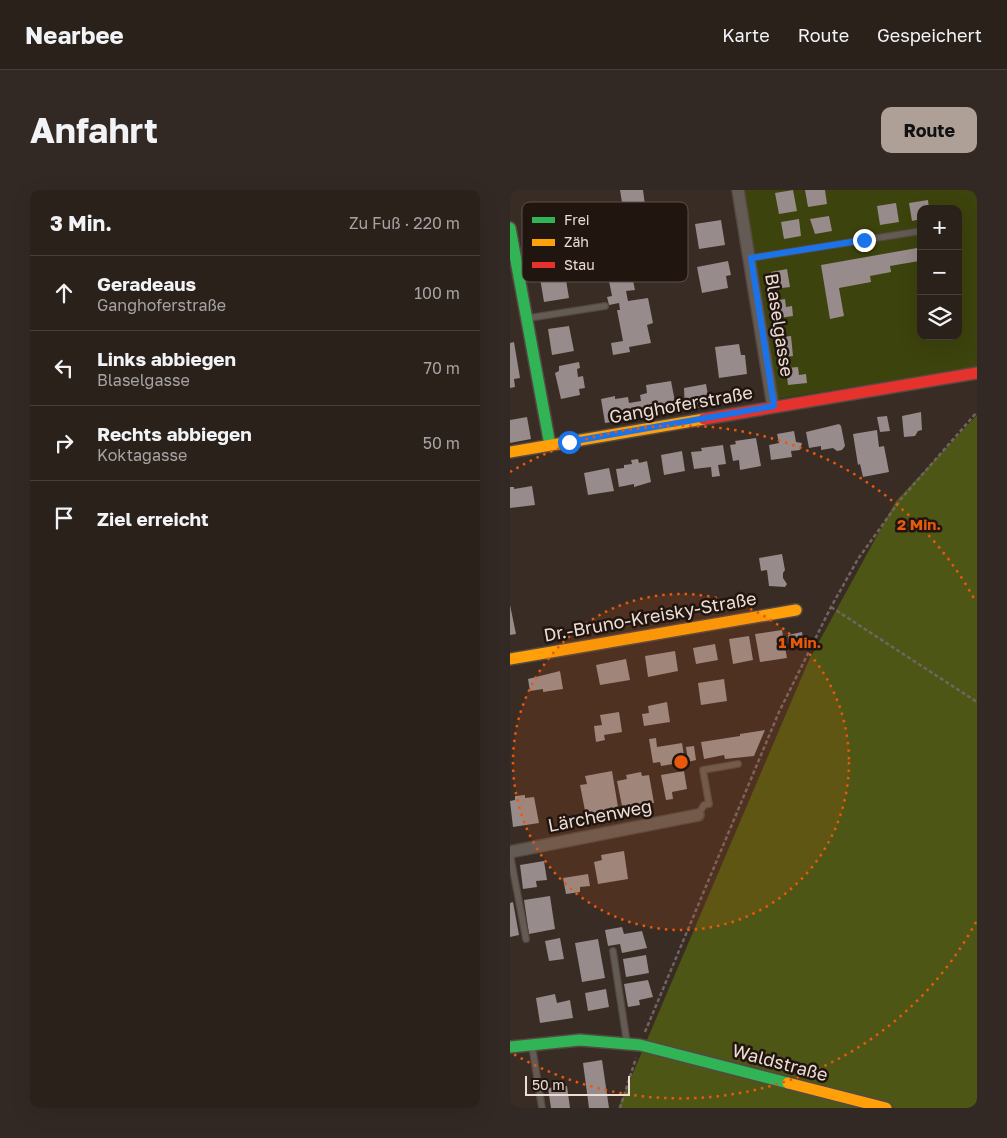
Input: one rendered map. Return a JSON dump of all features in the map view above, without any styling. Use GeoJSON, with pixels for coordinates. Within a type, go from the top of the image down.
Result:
{"type":"FeatureCollection","features":[{"type":"Feature","properties":{"kind":"street","name":"Blaselgasse"},"geometry":{"type":"LineString","coordinates":[[738,190],[751,258],[774,406]]}},
{"type":"Feature","properties":{"kind":"street"},"geometry":{"type":"LineString","coordinates":[[510,228],[550,445]]}},
{"type":"Feature","properties":{"kind":"street"},"geometry":{"type":"LineString","coordinates":[[510,300],[523,298]]}},
{"type":"Feature","properties":{"kind":"street","name":"Ganghoferstraße"},"geometry":{"type":"LineString","coordinates":[[510,452],[977,373]]}},
{"type":"Feature","properties":{"kind":"street","name":"Dr.-Bruno-Kreisky-Straße"},"geometry":{"type":"LineString","coordinates":[[510,659],[796,610]]}},
{"type":"Feature","properties":{"kind":"street","name":"Lärchenweg"},"geometry":{"type":"LineString","coordinates":[[510,853],[698,815]]}},
{"type":"Feature","properties":{"kind":"street","name":"Waldstraße"},"geometry":{"type":"LineString","coordinates":[[510,1047],[580,1040],[640,1045],[886,1108]]}},
{"type":"Feature","properties":{"kind":"lane"},"geometry":{"type":"LineString","coordinates":[[751,258],[917,232]]}},
{"type":"Feature","properties":{"kind":"lane"},"geometry":{"type":"LineString","coordinates":[[527,318],[605,306]]}},
{"type":"Feature","properties":{"kind":"lane"},"geometry":{"type":"LineString","coordinates":[[698,815],[704,805],[709,804],[703,770],[738,764]]}},
{"type":"Feature","properties":{"kind":"lane"},"geometry":{"type":"LineString","coordinates":[[510,853],[526,939]]}},
{"type":"Feature","properties":{"kind":"lane"},"geometry":{"type":"LineString","coordinates":[[613,951],[627,1043]]}},
{"type":"Feature","properties":{"kind":"lane"},"geometry":{"type":"LineString","coordinates":[[532,1044],[542,1108]]}},
{"type":"Feature","properties":{"kind":"path"},"geometry":{"type":"LineString","coordinates":[[620,1108],[640,1045],[779,712],[831,607],[858,559],[901,499],[977,412]]}},
{"type":"Feature","properties":{"kind":"path"},"geometry":{"type":"LineString","coordinates":[[831,607],[977,702]]}},
{"type":"Feature","properties":{"kind":"green space"},"geometry":{"type":"Polygon","coordinates":[[[742,190],[977,190],[977,367],[776,399],[742,190]]]}},
{"type":"Feature","properties":{"kind":"green space"},"geometry":{"type":"Polygon","coordinates":[[[977,415],[977,1108],[618,1108],[809,660],[896,501],[977,415]]]}},
{"type":"Feature","properties":{"kind":"building"},"geometry":{"type":"Polygon","coordinates":[[[620,190],[643,190],[645,202],[622,202],[620,190]]]}},
{"type":"Feature","properties":{"kind":"building"},"geometry":{"type":"Polygon","coordinates":[[[793,190],[797,211],[779,214],[775,193],[793,190]]]}},
{"type":"Feature","properties":{"kind":"building"},"geometry":{"type":"Polygon","coordinates":[[[805,190],[825,190],[827,204],[808,207],[805,190]]]}},
{"type":"Feature","properties":{"kind":"building"},"geometry":{"type":"Polygon","coordinates":[[[928,200],[929,205],[917,205],[917,220],[912,221],[909,203],[928,200]]]}},
{"type":"Feature","properties":{"kind":"building"},"geometry":{"type":"Polygon","coordinates":[[[896,203],[899,222],[880,225],[877,206],[896,203]]]}},
{"type":"Feature","properties":{"kind":"building"},"geometry":{"type":"Polygon","coordinates":[[[829,216],[832,231],[815,234],[810,219],[829,216]]]}},
{"type":"Feature","properties":{"kind":"building"},"geometry":{"type":"Polygon","coordinates":[[[799,219],[801,236],[784,239],[781,222],[799,219]]]}},
{"type":"Feature","properties":{"kind":"building"},"geometry":{"type":"Polygon","coordinates":[[[721,220],[725,245],[699,249],[695,224],[721,220]]]}},
{"type":"Feature","properties":{"kind":"building"},"geometry":{"type":"Polygon","coordinates":[[[917,248],[917,261],[890,266],[891,272],[870,276],[871,282],[839,288],[844,316],[830,319],[821,265],[917,248]]]}},
{"type":"Feature","properties":{"kind":"building"},"geometry":{"type":"Polygon","coordinates":[[[728,261],[731,275],[726,276],[728,288],[702,293],[697,267],[728,261]]]}},
{"type":"Feature","properties":{"kind":"building"},"geometry":{"type":"Polygon","coordinates":[[[787,269],[790,287],[774,289],[771,272],[787,269]]]}},
{"type":"Feature","properties":{"kind":"building"},"geometry":{"type":"Polygon","coordinates":[[[541,282],[566,282],[569,298],[544,302],[541,282]]]}},
{"type":"Feature","properties":{"kind":"building"},"geometry":{"type":"Polygon","coordinates":[[[609,282],[633,282],[635,290],[626,291],[628,301],[648,298],[653,323],[647,325],[651,343],[629,347],[630,352],[613,355],[611,343],[623,341],[617,310],[620,310],[619,303],[609,305],[607,297],[612,296],[609,282]]]}},
{"type":"Feature","properties":{"kind":"building"},"geometry":{"type":"Polygon","coordinates":[[[785,299],[786,307],[792,306],[793,316],[779,318],[774,301],[785,299]]]}},
{"type":"Feature","properties":{"kind":"building"},"geometry":{"type":"Polygon","coordinates":[[[569,326],[574,351],[552,355],[548,329],[569,326]]]}},
{"type":"Feature","properties":{"kind":"building"},"geometry":{"type":"Polygon","coordinates":[[[791,336],[793,356],[783,357],[781,337],[791,336]]]}},
{"type":"Feature","properties":{"kind":"building"},"geometry":{"type":"Polygon","coordinates":[[[514,342],[520,378],[514,379],[515,387],[510,388],[510,343],[514,342]]]}},
{"type":"Feature","properties":{"kind":"building"},"geometry":{"type":"Polygon","coordinates":[[[739,344],[741,355],[745,355],[747,374],[719,378],[715,347],[739,344]]]}},
{"type":"Feature","properties":{"kind":"building"},"geometry":{"type":"Polygon","coordinates":[[[579,362],[580,368],[577,369],[578,377],[583,376],[585,388],[579,389],[580,395],[561,399],[555,373],[559,371],[559,366],[579,362]]]}},
{"type":"Feature","properties":{"kind":"building"},"geometry":{"type":"Polygon","coordinates":[[[798,367],[799,375],[806,374],[807,383],[788,385],[786,368],[798,367]]]}},
{"type":"Feature","properties":{"kind":"building"},"geometry":{"type":"Polygon","coordinates":[[[671,381],[677,412],[651,417],[650,411],[631,414],[632,419],[605,423],[601,399],[615,396],[615,399],[628,397],[629,403],[641,401],[640,395],[647,393],[646,385],[671,381]]]}},
{"type":"Feature","properties":{"kind":"building"},"geometry":{"type":"Polygon","coordinates":[[[706,384],[710,406],[685,410],[684,388],[706,384]]]}},
{"type":"Feature","properties":{"kind":"building"},"geometry":{"type":"Polygon","coordinates":[[[921,412],[922,430],[918,431],[915,436],[904,437],[902,416],[921,412]]]}},
{"type":"Feature","properties":{"kind":"building"},"geometry":{"type":"Polygon","coordinates":[[[887,416],[890,431],[880,432],[877,417],[887,416]]]}},
{"type":"Feature","properties":{"kind":"building"},"geometry":{"type":"Polygon","coordinates":[[[527,417],[531,439],[510,443],[510,420],[527,417]]]}},
{"type":"Feature","properties":{"kind":"building"},"geometry":{"type":"Polygon","coordinates":[[[839,424],[845,446],[842,450],[837,451],[833,448],[821,450],[821,446],[809,448],[806,432],[839,424]]]}},
{"type":"Feature","properties":{"kind":"building"},"geometry":{"type":"Polygon","coordinates":[[[877,430],[879,447],[884,446],[889,472],[863,477],[860,464],[858,465],[853,434],[877,430]]]}},
{"type":"Feature","properties":{"kind":"building"},"geometry":{"type":"Polygon","coordinates":[[[794,431],[796,442],[802,443],[800,450],[791,451],[792,457],[771,460],[769,445],[779,443],[777,434],[794,431]]]}},
{"type":"Feature","properties":{"kind":"building"},"geometry":{"type":"Polygon","coordinates":[[[756,438],[761,466],[740,470],[739,460],[733,461],[730,445],[736,444],[735,441],[756,438]]]}},
{"type":"Feature","properties":{"kind":"building"},"geometry":{"type":"Polygon","coordinates":[[[723,445],[726,464],[718,465],[720,476],[712,477],[711,467],[694,469],[691,452],[702,451],[701,448],[723,445]]]}},
{"type":"Feature","properties":{"kind":"building"},"geometry":{"type":"Polygon","coordinates":[[[682,451],[685,471],[664,475],[661,455],[682,451]]]}},
{"type":"Feature","properties":{"kind":"building"},"geometry":{"type":"Polygon","coordinates":[[[638,459],[639,463],[647,461],[651,482],[634,487],[634,484],[619,487],[616,469],[624,468],[624,465],[632,464],[631,460],[638,459]]]}},
{"type":"Feature","properties":{"kind":"building"},"geometry":{"type":"Polygon","coordinates":[[[609,468],[614,491],[588,495],[584,473],[609,468]]]}},
{"type":"Feature","properties":{"kind":"building"},"geometry":{"type":"Polygon","coordinates":[[[532,486],[535,505],[510,508],[510,487],[514,487],[514,489],[532,486]]]}},
{"type":"Feature","properties":{"kind":"building"},"geometry":{"type":"Polygon","coordinates":[[[782,554],[785,570],[783,578],[787,584],[785,587],[769,586],[767,570],[761,571],[759,558],[782,554]]]}},
{"type":"Feature","properties":{"kind":"building"},"geometry":{"type":"Polygon","coordinates":[[[510,605],[516,634],[510,635],[510,605]]]}},
{"type":"Feature","properties":{"kind":"building"},"geometry":{"type":"Polygon","coordinates":[[[782,630],[787,658],[760,662],[755,634],[782,630]]]}},
{"type":"Feature","properties":{"kind":"building"},"geometry":{"type":"Polygon","coordinates":[[[802,632],[804,647],[790,649],[788,635],[802,632]]]}},
{"type":"Feature","properties":{"kind":"building"},"geometry":{"type":"Polygon","coordinates":[[[749,636],[753,660],[733,664],[729,639],[749,636]]]}},
{"type":"Feature","properties":{"kind":"building"},"geometry":{"type":"Polygon","coordinates":[[[715,644],[718,660],[696,664],[693,648],[715,644]]]}},
{"type":"Feature","properties":{"kind":"building"},"geometry":{"type":"Polygon","coordinates":[[[675,651],[678,671],[648,677],[645,656],[675,651]]]}},
{"type":"Feature","properties":{"kind":"building"},"geometry":{"type":"Polygon","coordinates":[[[626,659],[630,680],[600,685],[596,665],[626,659]]]}},
{"type":"Feature","properties":{"kind":"building"},"geometry":{"type":"Polygon","coordinates":[[[560,671],[563,689],[543,692],[543,689],[530,691],[528,679],[560,671]]]}},
{"type":"Feature","properties":{"kind":"building"},"geometry":{"type":"Polygon","coordinates":[[[724,679],[727,701],[701,705],[698,683],[724,679]]]}},
{"type":"Feature","properties":{"kind":"building"},"geometry":{"type":"Polygon","coordinates":[[[667,702],[670,722],[644,726],[642,714],[649,713],[648,706],[667,702]]]}},
{"type":"Feature","properties":{"kind":"building"},"geometry":{"type":"Polygon","coordinates":[[[619,712],[622,732],[604,735],[605,740],[596,742],[594,726],[602,725],[600,715],[619,712]]]}},
{"type":"Feature","properties":{"kind":"building"},"geometry":{"type":"Polygon","coordinates":[[[765,730],[754,756],[725,759],[724,755],[704,759],[701,742],[765,730]]]}},
{"type":"Feature","properties":{"kind":"building"},"geometry":{"type":"Polygon","coordinates":[[[656,738],[657,747],[682,743],[685,762],[661,766],[660,762],[653,763],[649,739],[656,738]]]}},
{"type":"Feature","properties":{"kind":"building"},"geometry":{"type":"Polygon","coordinates":[[[694,746],[696,760],[688,762],[686,747],[694,746]]]}},
{"type":"Feature","properties":{"kind":"building"},"geometry":{"type":"Polygon","coordinates":[[[612,771],[619,813],[586,816],[580,785],[587,784],[585,776],[612,771]]]}},
{"type":"Feature","properties":{"kind":"building"},"geometry":{"type":"Polygon","coordinates":[[[684,771],[687,789],[672,792],[673,799],[666,800],[661,775],[684,771]]]}},
{"type":"Feature","properties":{"kind":"building"},"geometry":{"type":"Polygon","coordinates":[[[641,772],[642,776],[649,775],[654,803],[622,806],[617,781],[627,779],[626,775],[641,772]]]}},
{"type":"Feature","properties":{"kind":"building"},"geometry":{"type":"Polygon","coordinates":[[[525,795],[525,798],[534,797],[539,823],[513,827],[510,801],[515,800],[515,796],[525,795]]]}},
{"type":"Feature","properties":{"kind":"building"},"geometry":{"type":"Polygon","coordinates":[[[624,851],[628,879],[598,884],[594,862],[602,860],[601,855],[624,851]]]}},
{"type":"Feature","properties":{"kind":"building"},"geometry":{"type":"Polygon","coordinates":[[[544,861],[547,880],[536,881],[537,887],[523,889],[520,865],[544,861]]]}},
{"type":"Feature","properties":{"kind":"building"},"geometry":{"type":"Polygon","coordinates":[[[588,874],[590,886],[580,887],[580,892],[566,894],[563,878],[588,874]]]}},
{"type":"Feature","properties":{"kind":"building"},"geometry":{"type":"Polygon","coordinates":[[[550,896],[555,929],[529,934],[524,900],[550,896]]]}},
{"type":"Feature","properties":{"kind":"building"},"geometry":{"type":"Polygon","coordinates":[[[513,902],[519,935],[510,937],[510,903],[513,902]]]}},
{"type":"Feature","properties":{"kind":"building"},"geometry":{"type":"Polygon","coordinates":[[[622,927],[624,934],[642,931],[647,948],[622,953],[620,944],[608,946],[605,930],[622,927]]]}},
{"type":"Feature","properties":{"kind":"building"},"geometry":{"type":"Polygon","coordinates":[[[560,938],[564,959],[549,961],[545,941],[560,938]]]}},
{"type":"Feature","properties":{"kind":"building"},"geometry":{"type":"Polygon","coordinates":[[[598,939],[605,978],[582,982],[575,943],[598,939]]]}},
{"type":"Feature","properties":{"kind":"building"},"geometry":{"type":"Polygon","coordinates":[[[646,955],[649,973],[626,977],[623,959],[646,955]]]}},
{"type":"Feature","properties":{"kind":"building"},"geometry":{"type":"Polygon","coordinates":[[[648,980],[653,997],[639,1000],[640,1005],[628,1007],[624,984],[648,980]]]}},
{"type":"Feature","properties":{"kind":"building"},"geometry":{"type":"Polygon","coordinates":[[[606,989],[609,1007],[588,1011],[585,993],[606,989]]]}},
{"type":"Feature","properties":{"kind":"building"},"geometry":{"type":"Polygon","coordinates":[[[555,994],[557,1003],[570,1000],[573,1018],[540,1023],[536,998],[555,994]]]}},
{"type":"Feature","properties":{"kind":"building"},"geometry":{"type":"Polygon","coordinates":[[[602,1060],[609,1108],[589,1108],[583,1063],[602,1060]]]}},
{"type":"Feature","properties":{"kind":"building"},"geometry":{"type":"Polygon","coordinates":[[[567,1086],[570,1108],[551,1108],[548,1088],[567,1086]]]}},
{"type":"Feature","properties":{"kind":"traffic: fast"},"geometry":{"type":"LineString","coordinates":[[510,228],[550,445]]}},
{"type":"Feature","properties":{"kind":"traffic: fast"},"geometry":{"type":"LineString","coordinates":[[510,1047],[580,1040],[640,1045],[788,1083]]}},
{"type":"Feature","properties":{"kind":"traffic: slow"},"geometry":{"type":"LineString","coordinates":[[510,452],[704,419]]}},
{"type":"Feature","properties":{"kind":"traffic: slow"},"geometry":{"type":"LineString","coordinates":[[510,659],[796,610]]}},
{"type":"Feature","properties":{"kind":"traffic: slow"},"geometry":{"type":"LineString","coordinates":[[788,1083],[886,1108]]}},
{"type":"Feature","properties":{"kind":"traffic: jam"},"geometry":{"type":"LineString","coordinates":[[704,419],[977,373]]}},
{"type":"Feature","properties":{"kind":"route"},"geometry":{"type":"LineString","coordinates":[[569,442],[774,406],[751,258],[864,240]]}}]}
